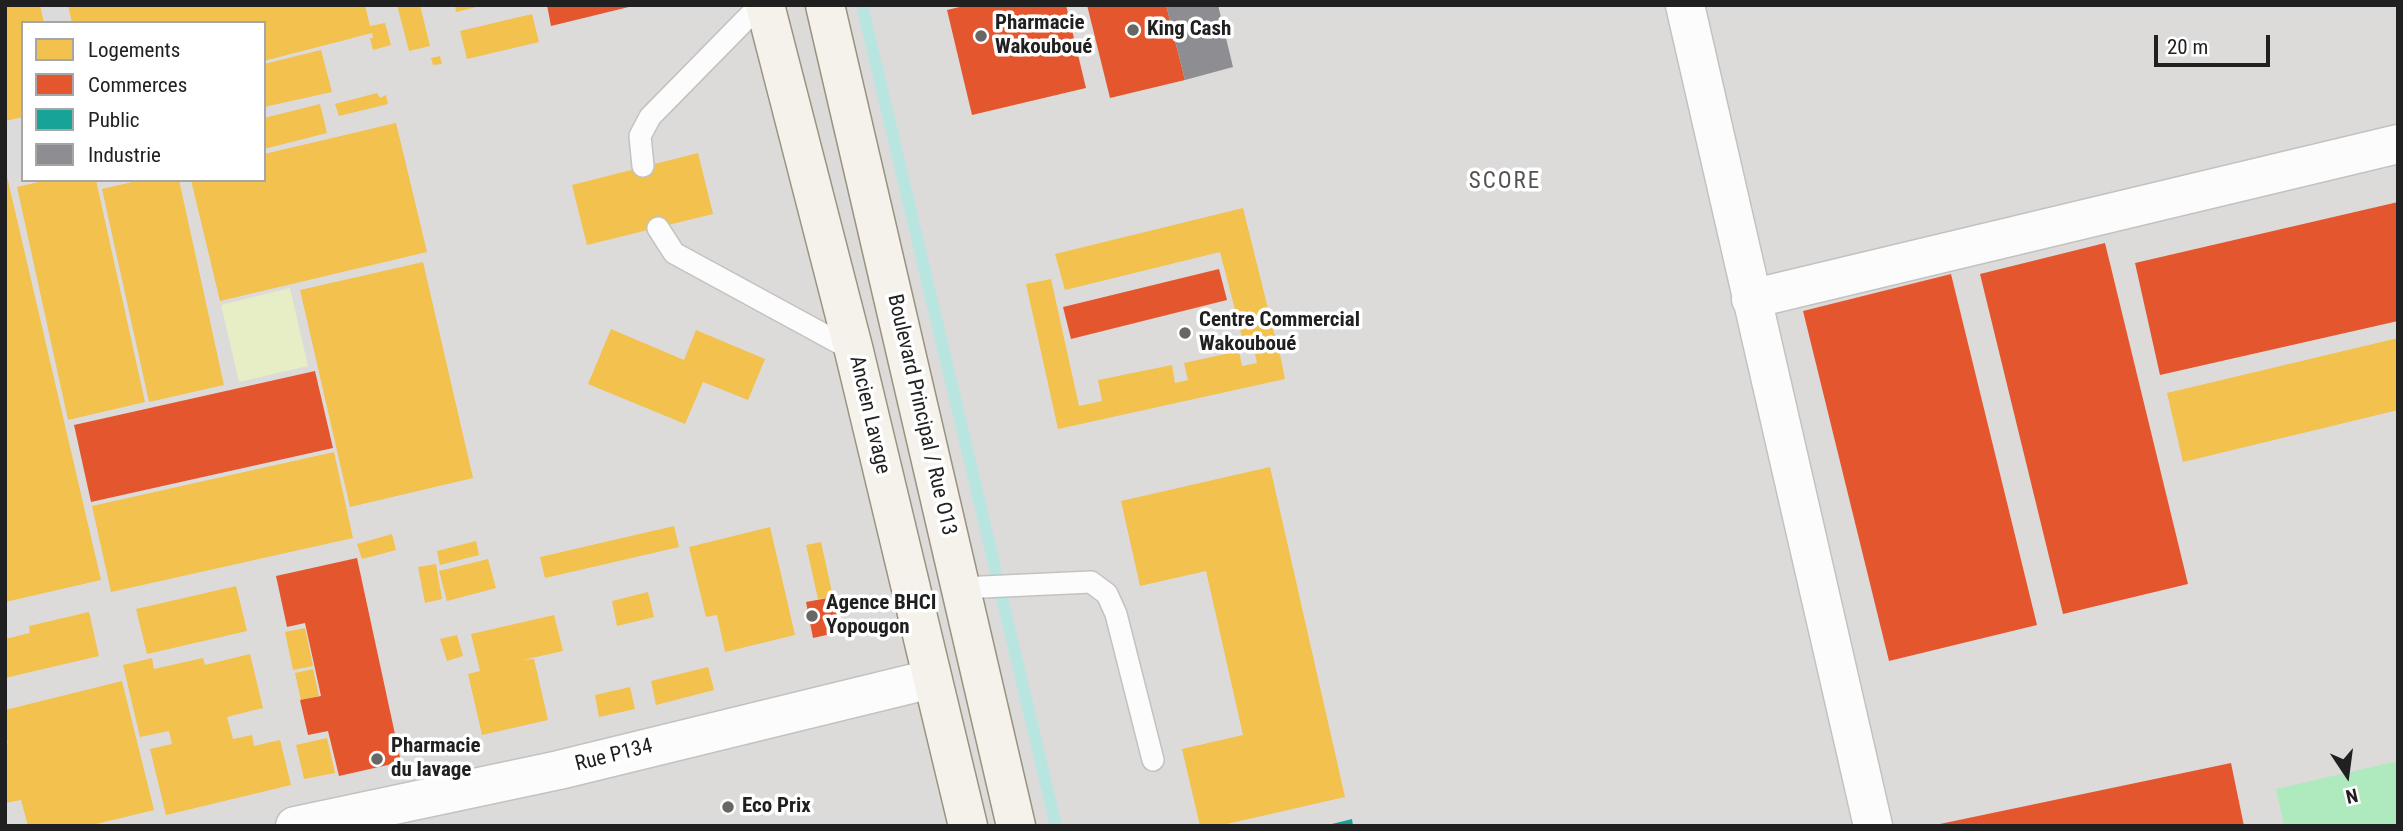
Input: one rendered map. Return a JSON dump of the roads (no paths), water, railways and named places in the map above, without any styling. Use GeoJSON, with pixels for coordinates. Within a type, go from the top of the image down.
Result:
{"type":"FeatureCollection","features":[{"type":"Feature","properties":{"kind":"main road","name":"Ancien Lavage"},"geometry":{"type":"LineString","coordinates":[[762,5],[854,351],[968,826]]}},
{"type":"Feature","properties":{"kind":"main road","name":"Boulevard Principal / Rue O13"},"geometry":{"type":"LineString","coordinates":[[825,5],[1016,826]]}},
{"type":"Feature","properties":{"kind":"street"},"geometry":{"type":"LineString","coordinates":[[1685,5],[1873,826]]}},
{"type":"Feature","properties":{"kind":"street"},"geometry":{"type":"LineString","coordinates":[[1751,299],[2398,144]]}},
{"type":"Feature","properties":{"kind":"street","name":"Rue P134"},"geometry":{"type":"LineString","coordinates":[[295,826],[559,770],[932,679]]}},
{"type":"Feature","properties":{"kind":"lane"},"geometry":{"type":"LineString","coordinates":[[643,166],[640,136],[650,117],[762,5]]}},
{"type":"Feature","properties":{"kind":"lane"},"geometry":{"type":"LineString","coordinates":[[658,228],[674,253],[854,351]]}},
{"type":"Feature","properties":{"kind":"lane"},"geometry":{"type":"LineString","coordinates":[[961,588],[1091,582],[1107,594],[1116,614],[1153,760]]}},
{"type":"Feature","properties":{"kind":"waterway"},"geometry":{"type":"LineString","coordinates":[[862,5],[1056,826]]}},
{"type":"Feature","properties":{"kind":"place","name":"King Cash"},"geometry":{"type":"Point","coordinates":[1133,30]}},
{"type":"Feature","properties":{"kind":"place","name":"Pharmacie Wakouboué"},"geometry":{"type":"Point","coordinates":[981,36]}},
{"type":"Feature","properties":{"kind":"place","name":"Centre Commercial Wakouboué"},"geometry":{"type":"Point","coordinates":[1185,333]}},
{"type":"Feature","properties":{"kind":"place","name":"Agence BHCI Yopougon"},"geometry":{"type":"Point","coordinates":[812,616]}},
{"type":"Feature","properties":{"kind":"place","name":"Pharmacie du lavage"},"geometry":{"type":"Point","coordinates":[377,759]}},
{"type":"Feature","properties":{"kind":"place","name":"Eco Prix"},"geometry":{"type":"Point","coordinates":[728,807]}},
{"type":"Feature","properties":{"kind":"district","name":"SCORE"},"geometry":{"type":"Point","coordinates":[1505,182]}}]}
